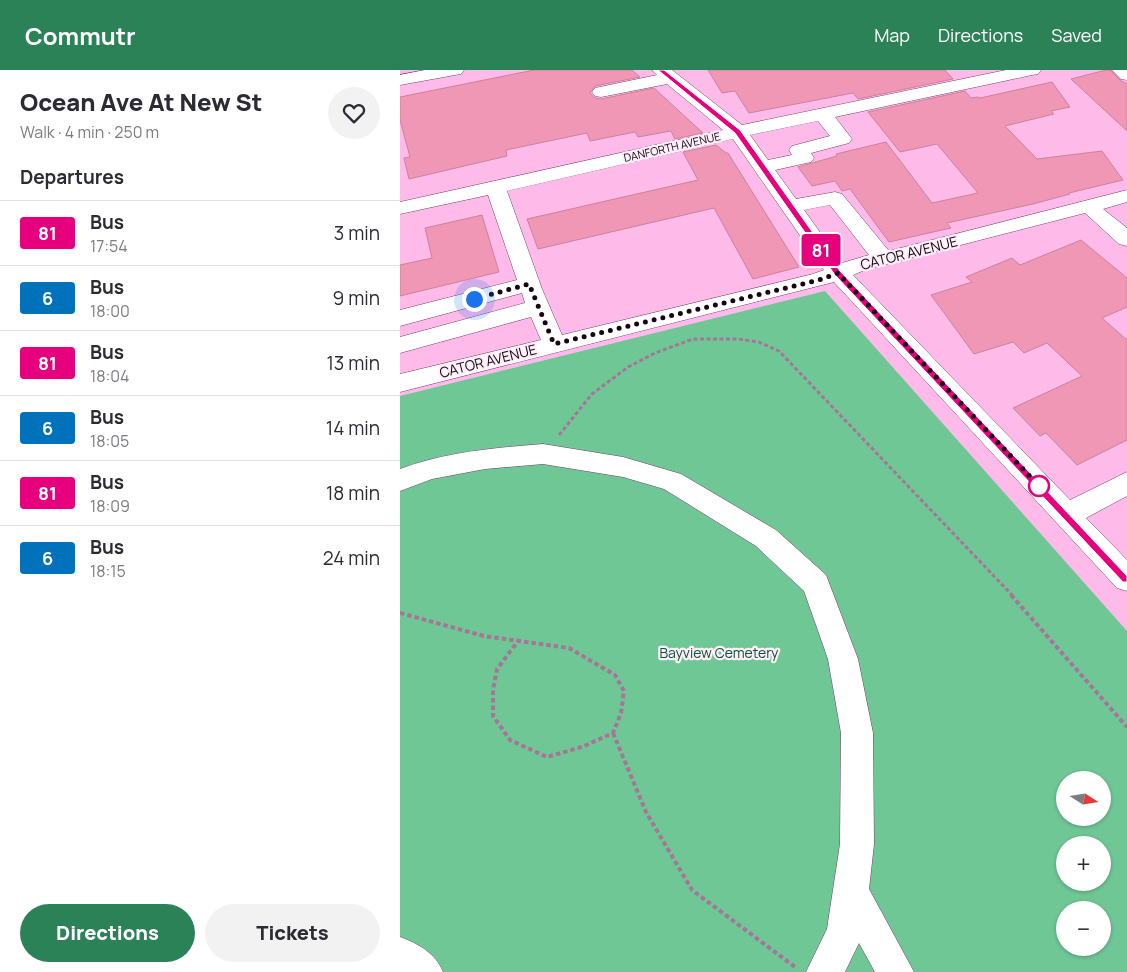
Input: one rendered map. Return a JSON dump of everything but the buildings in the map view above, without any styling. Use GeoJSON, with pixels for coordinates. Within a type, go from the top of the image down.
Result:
{"type":"FeatureCollection","features":[{"type":"Feature","properties":{"kind":"street"},"geometry":{"type":"LineString","coordinates":[[400,80],[455,70]]}},
{"type":"Feature","properties":{"kind":"street","name":"DANFORTH AVENUE"},"geometry":{"type":"LineString","coordinates":[[400,208],[496,188],[738,132],[1032,70]]}},
{"type":"Feature","properties":{"kind":"street"},"geometry":{"type":"LineString","coordinates":[[1122,70],[1127,75]]}},
{"type":"Feature","properties":{"kind":"street"},"geometry":{"type":"LineString","coordinates":[[601,92],[666,74],[738,132],[838,273],[1127,579]]}},
{"type":"Feature","properties":{"kind":"street"},"geometry":{"type":"LineString","coordinates":[[762,167],[804,158],[799,150],[842,139],[822,114]]}},
{"type":"Feature","properties":{"kind":"street"},"geometry":{"type":"LineString","coordinates":[[496,188],[529,284],[554,344]]}},
{"type":"Feature","properties":{"kind":"street","name":"CATOR AVENUE"},"geometry":{"type":"LineString","coordinates":[[400,383],[819,280],[862,263],[884,259],[1127,196]]}},
{"type":"Feature","properties":{"kind":"street"},"geometry":{"type":"LineString","coordinates":[[790,206],[835,198],[884,259]]}},
{"type":"Feature","properties":{"kind":"street"},"geometry":{"type":"LineString","coordinates":[[1089,205],[1097,215],[1127,239]]}},
{"type":"Feature","properties":{"kind":"street"},"geometry":{"type":"LineString","coordinates":[[400,318],[529,284]]}},
{"type":"Feature","properties":{"kind":"street"},"geometry":{"type":"LineString","coordinates":[[400,345],[539,307]]}},
{"type":"Feature","properties":{"kind":"street"},"geometry":{"type":"LineString","coordinates":[[400,480],[430,469],[485,459],[543,454],[623,467],[672,481],[766,538],[816,584],[843,659],[857,733],[857,844],[845,933],[825,972]]}},
{"type":"Feature","properties":{"kind":"street"},"geometry":{"type":"LineString","coordinates":[[1067,515],[1127,483]]}},
{"type":"Feature","properties":{"kind":"street"},"geometry":{"type":"LineString","coordinates":[[850,891],[895,972]]}},
{"type":"Feature","properties":{"kind":"street"},"geometry":{"type":"LineString","coordinates":[[400,955],[424,972]]}},
{"type":"Feature","properties":{"kind":"path"},"geometry":{"type":"LineString","coordinates":[[543,454],[592,394],[628,367],[655,353],[693,339],[752,341],[779,351],[1024,608],[1127,728]]}},
{"type":"Feature","properties":{"kind":"path"},"geometry":{"type":"LineString","coordinates":[[400,613],[484,636],[569,648],[615,675],[624,691],[621,714],[613,733],[582,747],[547,757],[510,740],[493,716],[493,690],[497,669],[518,641]]}},
{"type":"Feature","properties":{"kind":"path"},"geometry":{"type":"LineString","coordinates":[[613,733],[646,812],[692,890],[802,972]]}},
{"type":"Feature","properties":{"kind":"green space","name":"Bayview Cemetery"},"geometry":{"type":"Polygon","coordinates":[[[825,291],[1127,631],[1127,972],[400,972],[400,396],[825,291]]]}},
{"type":"Feature","properties":{"kind":"bus line","name":"81"},"geometry":{"type":"LineString","coordinates":[[661,70],[738,132],[838,273],[1127,579]]}},
{"type":"Feature","properties":{"kind":"route"},"geometry":{"type":"LineString","coordinates":[[474,299],[529,284],[554,344],[819,280],[838,273],[1039,486]]}}]}
